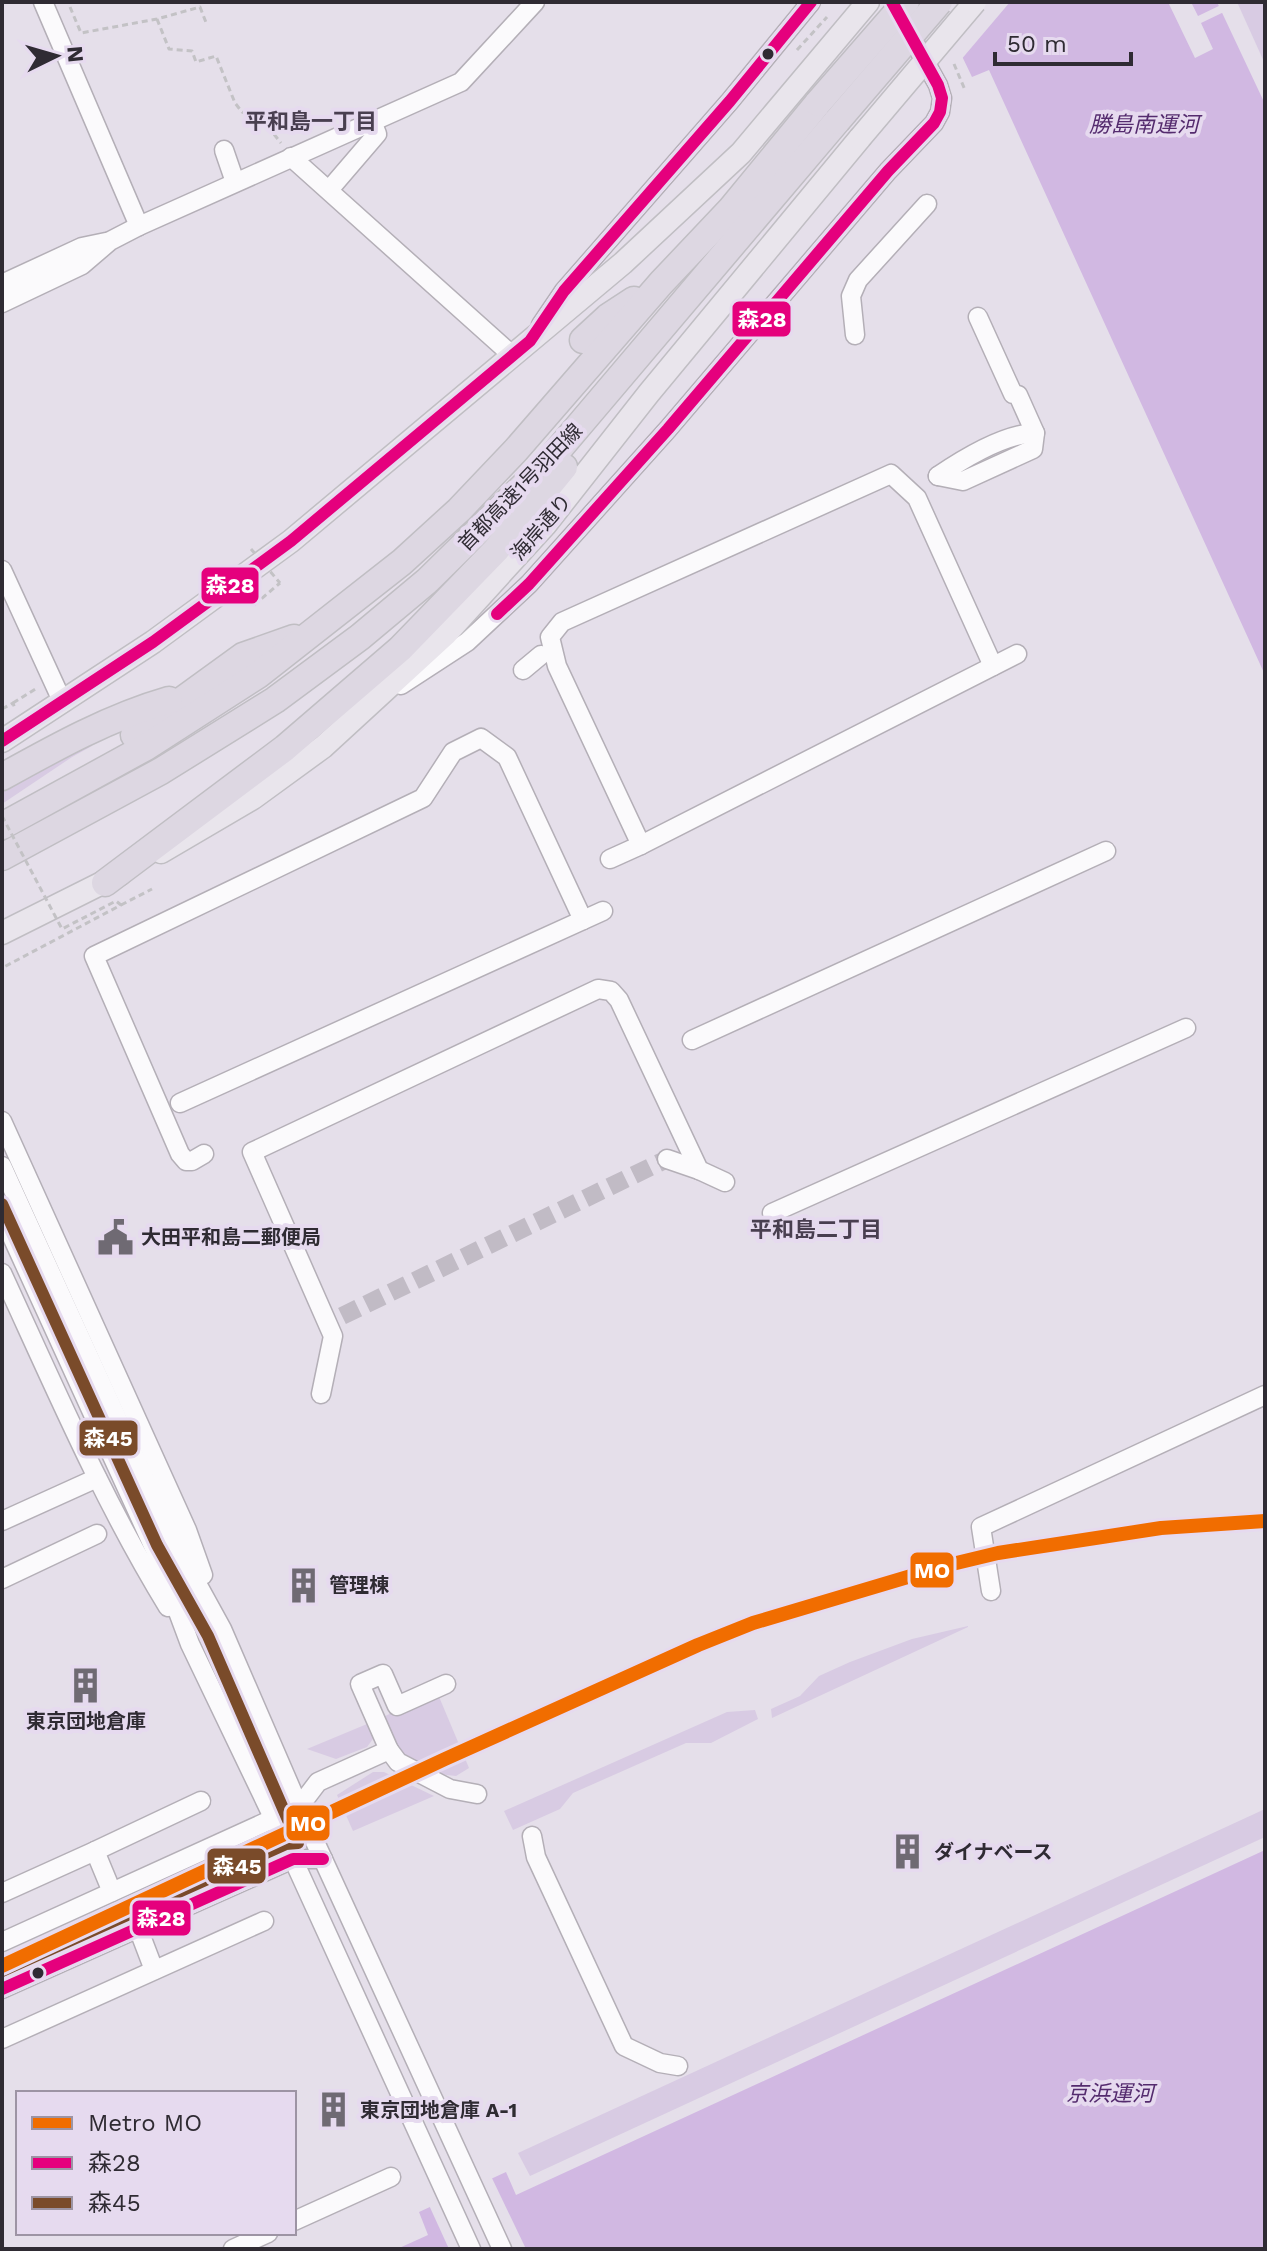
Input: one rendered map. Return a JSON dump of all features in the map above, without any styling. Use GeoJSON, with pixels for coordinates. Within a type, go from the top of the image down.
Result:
{"type":"FeatureCollection","features":[{"type":"Feature","properties":{"kind":"highway","name":"首都高速1号羽田線"},"geometry":{"type":"LineString","coordinates":[[2,857],[161,771],[275,700],[360,637],[427,581],[548,462],[616,383],[828,112],[906,2]]}},
{"type":"Feature","properties":{"kind":"highway","name":"首都高速1号羽田線"},"geometry":{"type":"LineString","coordinates":[[5,822],[146,747],[258,675],[402,562],[459,510],[516,450],[661,283],[731,209],[939,2]]}},
{"type":"Feature","properties":{"kind":"highway"},"geometry":{"type":"LineString","coordinates":[[583,340],[608,317],[661,283]]}},
{"type":"Feature","properties":{"kind":"highway"},"geometry":{"type":"LineString","coordinates":[[105,883],[285,748],[400,649],[496,550],[603,418],[616,383]]}},
{"type":"Feature","properties":{"kind":"highway"},"geometry":{"type":"LineString","coordinates":[[5,822],[243,656],[314,631]]}},
{"type":"Feature","properties":{"kind":"highway"},"geometry":{"type":"LineString","coordinates":[[2,777],[95,728],[148,706],[187,695]]}},
{"type":"Feature","properties":{"kind":"main road"},"geometry":{"type":"LineString","coordinates":[[2,741],[153,642],[291,541],[623,263],[741,153],[868,2]]}},
{"type":"Feature","properties":{"kind":"main road","name":"海岸通り"},"geometry":{"type":"LineString","coordinates":[[2,933],[105,883],[253,798],[323,747],[445,635],[546,524],[649,393],[975,2]]}},
{"type":"Feature","properties":{"kind":"street"},"geometry":{"type":"LineString","coordinates":[[2,303],[82,265],[110,241],[139,226],[461,82],[535,2]]}},
{"type":"Feature","properties":{"kind":"street"},"geometry":{"type":"LineString","coordinates":[[530,341],[564,291],[730,101],[811,2]]}},
{"type":"Feature","properties":{"kind":"street"},"geometry":{"type":"LineString","coordinates":[[369,706],[467,642],[529,584],[668,429],[888,171],[934,123],[942,98],[938,85],[892,2]]}},
{"type":"Feature","properties":{"kind":"street"},"geometry":{"type":"LineString","coordinates":[[42,3],[139,226]]}},
{"type":"Feature","properties":{"kind":"street"},"geometry":{"type":"LineString","coordinates":[[329,190],[377,134],[372,121]]}},
{"type":"Feature","properties":{"kind":"street"},"geometry":{"type":"LineString","coordinates":[[224,150],[235,182]]}},
{"type":"Feature","properties":{"kind":"street"},"geometry":{"type":"LineString","coordinates":[[291,157],[513,356]]}},
{"type":"Feature","properties":{"kind":"street"},"geometry":{"type":"LineString","coordinates":[[855,335],[851,296],[858,280],[927,204]]}},
{"type":"Feature","properties":{"kind":"street"},"geometry":{"type":"LineString","coordinates":[[2,284],[82,247],[110,241]]}},
{"type":"Feature","properties":{"kind":"street"},"geometry":{"type":"LineString","coordinates":[[978,317],[1013,394],[1018,395],[1035,433],[1033,449],[963,481],[938,476],[958,462],[1019,433],[1035,433]]}},
{"type":"Feature","properties":{"kind":"street"},"geometry":{"type":"LineString","coordinates":[[641,845],[557,666],[550,637],[562,622],[891,474],[917,498],[993,666]]}},
{"type":"Feature","properties":{"kind":"street"},"geometry":{"type":"LineString","coordinates":[[2,570],[63,703]]}},
{"type":"Feature","properties":{"kind":"street"},"geometry":{"type":"LineString","coordinates":[[610,859],[1017,654]]}},
{"type":"Feature","properties":{"kind":"street"},"geometry":{"type":"LineString","coordinates":[[523,670],[541,655]]}},
{"type":"Feature","properties":{"kind":"street"},"geometry":{"type":"LineString","coordinates":[[204,1154],[186,1161],[180,1154],[94,956],[423,798],[453,752],[481,738],[507,757],[583,920]]}},
{"type":"Feature","properties":{"kind":"street"},"geometry":{"type":"LineString","coordinates":[[692,1040],[1106,851]]}},
{"type":"Feature","properties":{"kind":"street"},"geometry":{"type":"LineString","coordinates":[[180,1103],[603,911]]}},
{"type":"Feature","properties":{"kind":"street"},"geometry":{"type":"LineString","coordinates":[[333,1336],[252,1152],[598,989],[611,991],[619,1000],[699,1170]]}},
{"type":"Feature","properties":{"kind":"street"},"geometry":{"type":"LineString","coordinates":[[772,1213],[1186,1028]]}},
{"type":"Feature","properties":{"kind":"street"},"geometry":{"type":"LineString","coordinates":[[2,1121],[187,1530],[222,1629],[299,1807],[502,2249]]}},
{"type":"Feature","properties":{"kind":"street"},"geometry":{"type":"LineString","coordinates":[[667,1159],[725,1182]]}},
{"type":"Feature","properties":{"kind":"street"},"geometry":{"type":"LineString","coordinates":[[2,1166],[172,1538],[222,1629]]}},
{"type":"Feature","properties":{"kind":"street"},"geometry":{"type":"LineString","coordinates":[[2,1215],[155,1550],[190,1644],[274,1818],[471,2249]]}},
{"type":"Feature","properties":{"kind":"street"},"geometry":{"type":"LineString","coordinates":[[2,1273],[136,1556],[190,1644]]}},
{"type":"Feature","properties":{"kind":"street"},"geometry":{"type":"LineString","coordinates":[[321,1394],[333,1336],[342,1316]]}},
{"type":"Feature","properties":{"kind":"street"},"geometry":{"type":"LineString","coordinates":[[991,1591],[981,1527],[1265,1395]]}},
{"type":"Feature","properties":{"kind":"street"},"geometry":{"type":"LineString","coordinates":[[2,1521],[97,1478]]}},
{"type":"Feature","properties":{"kind":"street"},"geometry":{"type":"LineString","coordinates":[[2,1579],[97,1534]]}},
{"type":"Feature","properties":{"kind":"street"},"geometry":{"type":"LineString","coordinates":[[446,1684],[397,1706],[383,1674],[360,1684],[389,1750],[398,1762],[450,1789],[477,1794]]}},
{"type":"Feature","properties":{"kind":"street"},"geometry":{"type":"LineString","coordinates":[[2,1942],[299,1807],[318,1782],[389,1750]]}},
{"type":"Feature","properties":{"kind":"street"},"geometry":{"type":"LineString","coordinates":[[2,1893],[201,1801]]}},
{"type":"Feature","properties":{"kind":"street"},"geometry":{"type":"LineString","coordinates":[[532,1836],[536,1857],[624,2046],[660,2063],[678,2066]]}},
{"type":"Feature","properties":{"kind":"street"},"geometry":{"type":"LineString","coordinates":[[95,1851],[112,1892]]}},
{"type":"Feature","properties":{"kind":"street"},"geometry":{"type":"LineString","coordinates":[[2,1989],[293,1859],[323,1859]]}},
{"type":"Feature","properties":{"kind":"street"},"geometry":{"type":"LineString","coordinates":[[4,2033],[264,1921]]}},
{"type":"Feature","properties":{"kind":"street"},"geometry":{"type":"LineString","coordinates":[[138,1928],[154,1970]]}},
{"type":"Feature","properties":{"kind":"street"},"geometry":{"type":"LineString","coordinates":[[296,2220],[391,2177]]}},
{"type":"Feature","properties":{"kind":"street"},"geometry":{"type":"LineString","coordinates":[[233,2249],[264,2235]]}},
{"type":"Feature","properties":{"kind":"path"},"geometry":{"type":"LineString","coordinates":[[70,7],[81,33],[157,19],[200,7],[207,25]]}},
{"type":"Feature","properties":{"kind":"path"},"geometry":{"type":"LineString","coordinates":[[157,19],[169,49],[192,51],[196,62],[216,56],[235,103],[242,112],[265,123],[291,157]]}},
{"type":"Feature","properties":{"kind":"path"},"geometry":{"type":"LineString","coordinates":[[954,64],[965,90]]}},
{"type":"Feature","properties":{"kind":"path"},"geometry":{"type":"LineString","coordinates":[[251,549],[280,583],[254,605]]}},
{"type":"Feature","properties":{"kind":"path"},"geometry":{"type":"LineString","coordinates":[[2,709],[40,686]]}},
{"type":"Feature","properties":{"kind":"path"},"geometry":{"type":"LineString","coordinates":[[13,703],[16,707],[14,711]]}},
{"type":"Feature","properties":{"kind":"path"},"geometry":{"type":"LineString","coordinates":[[5,822],[62,929],[116,901],[121,905]]}},
{"type":"Feature","properties":{"kind":"path"},"geometry":{"type":"LineString","coordinates":[[2,968],[151,890]]}},
{"type":"Feature","properties":{"kind":"shaded area"},"geometry":{"type":"Polygon","coordinates":[[[1237,2],[1265,2],[1265,64],[1237,2]]]}},
{"type":"Feature","properties":{"kind":"shaded area"},"geometry":{"type":"Polygon","coordinates":[[[92,746],[2,804],[2,790],[70,750],[92,746]]]}},
{"type":"Feature","properties":{"kind":"shaded area"},"geometry":{"type":"Polygon","coordinates":[[[968,1626],[772,1718],[771,1709],[800,1696],[819,1676],[912,1639],[968,1626]]]}},
{"type":"Feature","properties":{"kind":"shaded area"},"geometry":{"type":"Polygon","coordinates":[[[437,1692],[469,1768],[456,1776],[438,1774],[390,1747],[383,1717],[437,1692]]]}},
{"type":"Feature","properties":{"kind":"shaded area"},"geometry":{"type":"Polygon","coordinates":[[[755,1710],[758,1719],[711,1743],[686,1743],[573,1793],[560,1809],[513,1830],[504,1811],[727,1712],[755,1710]]]}},
{"type":"Feature","properties":{"kind":"shaded area"},"geometry":{"type":"Polygon","coordinates":[[[367,1724],[378,1732],[367,1747],[336,1759],[307,1749],[367,1724]]]}},
{"type":"Feature","properties":{"kind":"shaded area"},"geometry":{"type":"Polygon","coordinates":[[[373,1772],[384,1772],[434,1796],[353,1831],[337,1795],[373,1772]]]}},
{"type":"Feature","properties":{"kind":"shaded area"},"geometry":{"type":"Polygon","coordinates":[[[1265,1809],[1265,1837],[530,2176],[518,2153],[1265,1809]]]}},
{"type":"Feature","properties":{"kind":"water","name":"勝島南運河"},"geometry":{"type":"Polygon","coordinates":[[[936,2],[1217,2],[1265,104],[1265,675],[989,70],[972,77],[936,2]]]}},
{"type":"Feature","properties":{"kind":"water","name":"京浜運河"},"geometry":{"type":"Polygon","coordinates":[[[1265,1850],[1265,2249],[397,2249],[428,2235],[419,2212],[506,2172],[516,2195],[1265,1850]]]}},
{"type":"Feature","properties":{"kind":"pier"},"geometry":{"type":"Polygon","coordinates":[[[932,2],[1010,2],[960,61],[932,2]]]}},
{"type":"Feature","properties":{"kind":"pier"},"geometry":{"type":"Polygon","coordinates":[[[1168,2],[1191,2],[1198,16],[1223,4],[1226,11],[1201,23],[1213,49],[1195,58],[1168,2]]]}},
{"type":"Feature","properties":{"kind":"pier"},"geometry":{"type":"Polygon","coordinates":[[[490,2174],[526,2249],[449,2249],[428,2203],[490,2174]]]}},
{"type":"Feature","properties":{"kind":"tunnel"},"geometry":{"type":"LineString","coordinates":[[342,1316],[667,1159]]}},
{"type":"Feature","properties":{"kind":"metro line","name":"MO"},"geometry":{"type":"LineString","coordinates":[[2,1966],[445,1759],[753,1623],[998,1553],[1161,1528],[1265,1521]]}},
{"type":"Feature","properties":{"kind":"transit line","name":"森28"},"geometry":{"type":"LineString","coordinates":[[2,741],[153,642],[291,541],[530,341],[564,291],[730,101],[811,2]]}},
{"type":"Feature","properties":{"kind":"transit line","name":"森28"},"geometry":{"type":"LineString","coordinates":[[497,614],[529,584],[668,429],[888,171],[934,123],[942,98],[938,85],[892,2]]}},
{"type":"Feature","properties":{"kind":"transit line","name":"森45"},"geometry":{"type":"LineString","coordinates":[[2,1204],[157,1545],[208,1636],[298,1843],[286,1844],[2,1971]]}},
{"type":"Feature","properties":{"kind":"transit line","name":"森28"},"geometry":{"type":"LineString","coordinates":[[2,1989],[293,1859],[323,1859]]}},
{"type":"Feature","properties":{"kind":"place","name":"大田平和島二郵便局"},"geometry":{"type":"Point","coordinates":[115,1237]}},
{"type":"Feature","properties":{"kind":"place","name":"管理棟"},"geometry":{"type":"Point","coordinates":[303,1585]}},
{"type":"Feature","properties":{"kind":"place","name":"東京団地倉庫"},"geometry":{"type":"Point","coordinates":[86,1686]}},
{"type":"Feature","properties":{"kind":"place","name":"ダイナベース"},"geometry":{"type":"Point","coordinates":[908,1852]}},
{"type":"Feature","properties":{"kind":"place","name":"東京団地倉庫 A-1"},"geometry":{"type":"Point","coordinates":[334,2110]}},
{"type":"Feature","properties":{"kind":"district","name":"平和島一丁目"},"geometry":{"type":"Point","coordinates":[311,121]}},
{"type":"Feature","properties":{"kind":"district","name":"平和島二丁目"},"geometry":{"type":"Point","coordinates":[816,1229]}}]}
